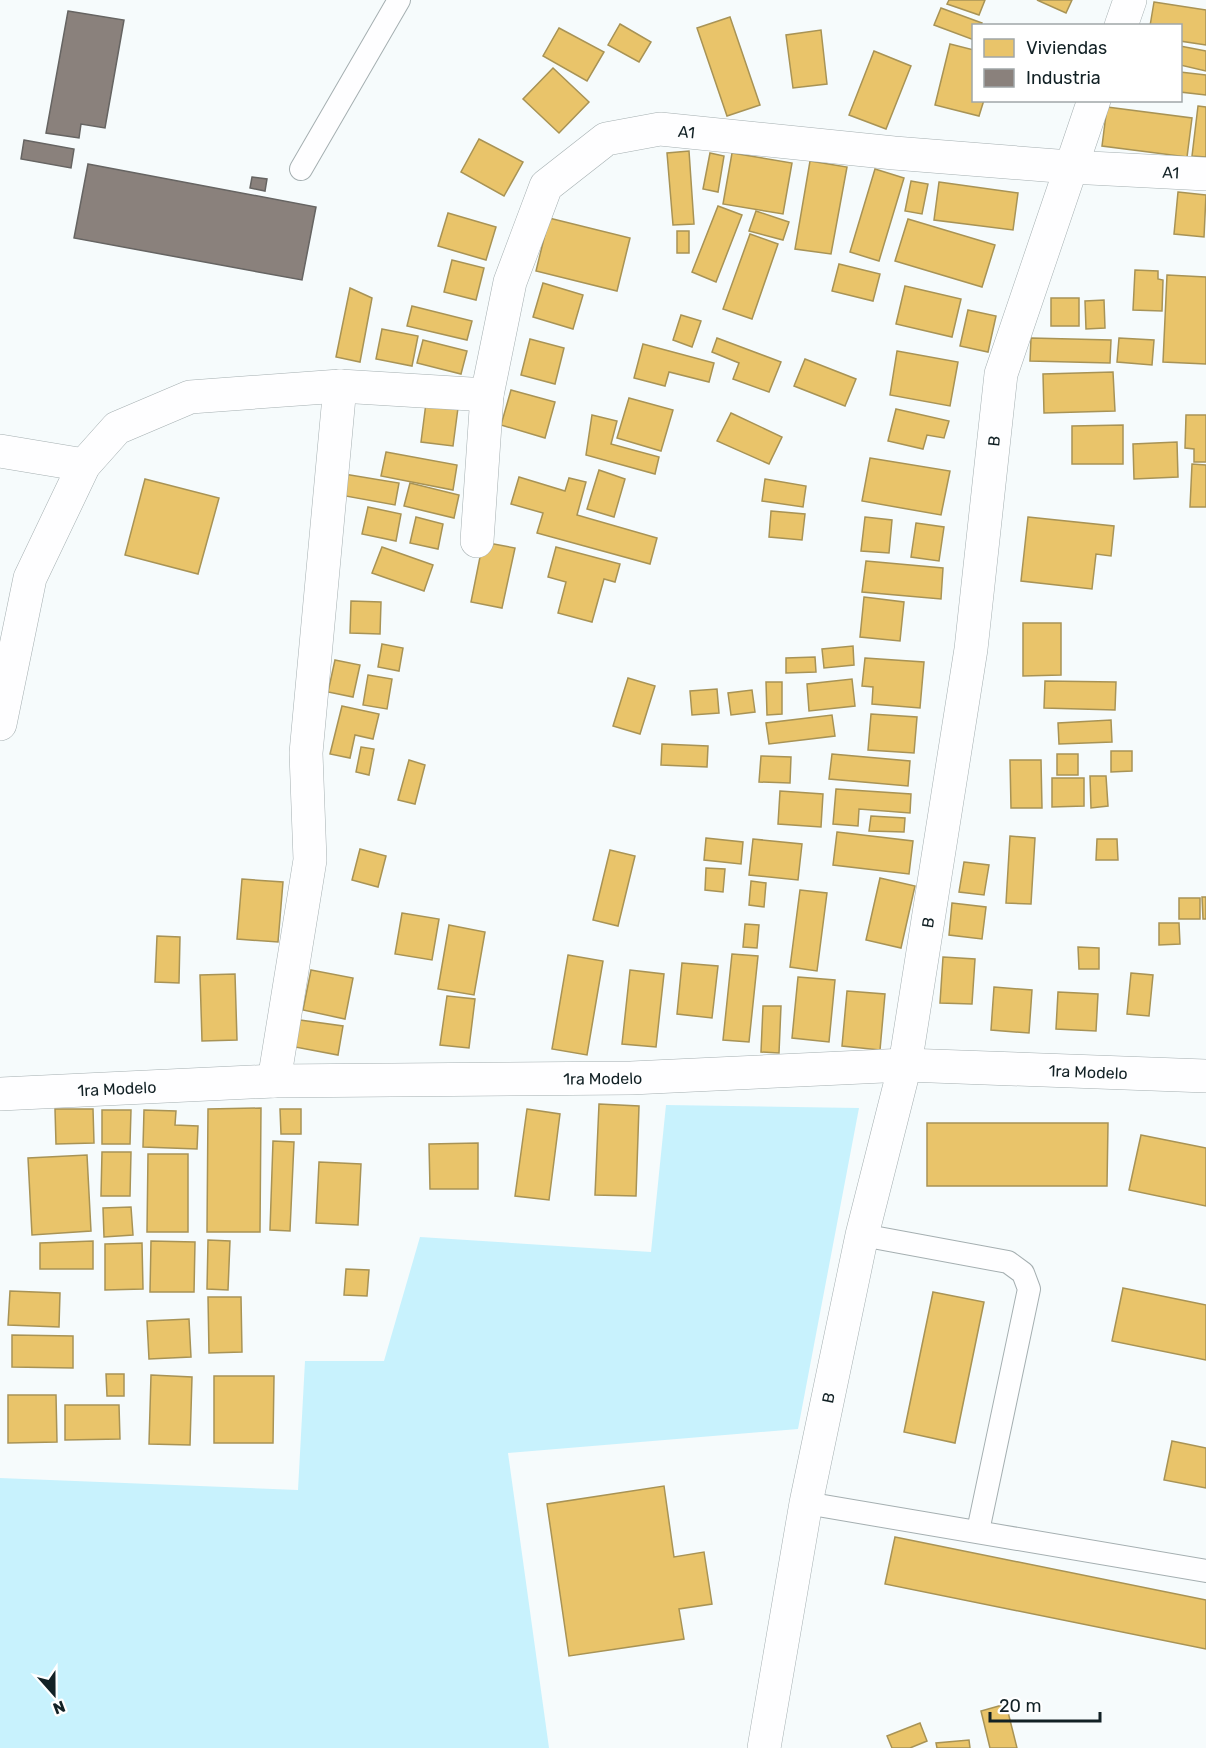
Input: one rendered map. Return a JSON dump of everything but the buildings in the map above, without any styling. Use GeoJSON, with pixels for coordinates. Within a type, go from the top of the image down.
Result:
{"type":"FeatureCollection","features":[{"type":"Feature","properties":{"kind":"street"},"geometry":{"type":"LineString","coordinates":[[1122,24],[1130,0]]}},
{"type":"Feature","properties":{"kind":"street","name":"B"},"geometry":{"type":"LineString","coordinates":[[764,1748],[806,1503],[862,1235],[905,1065],[971,649],[1001,374],[1093,102]]}},
{"type":"Feature","properties":{"kind":"street","name":"A1"},"geometry":{"type":"LineString","coordinates":[[477,541],[487,395],[510,282],[546,186],[606,139],[660,129],[894,153],[1070,167],[1206,174]]}},
{"type":"Feature","properties":{"kind":"street"},"geometry":{"type":"LineString","coordinates":[[0,724],[30,578],[84,465],[117,428],[190,397],[340,386],[487,395]]}},
{"type":"Feature","properties":{"kind":"street"},"geometry":{"type":"LineString","coordinates":[[274,1081],[310,860],[306,753],[340,386]]}},
{"type":"Feature","properties":{"kind":"street"},"geometry":{"type":"LineString","coordinates":[[0,451],[84,465]]}},
{"type":"Feature","properties":{"kind":"street","name":"1ra Modelo"},"geometry":{"type":"LineString","coordinates":[[0,1094],[274,1081],[631,1078],[905,1065],[1206,1076]]}},
{"type":"Feature","properties":{"kind":"lane"},"geometry":{"type":"LineString","coordinates":[[301,169],[399,0]]}},
{"type":"Feature","properties":{"kind":"lane"},"geometry":{"type":"LineString","coordinates":[[862,1235],[1008,1262],[1023,1273],[1029,1289],[978,1531]]}},
{"type":"Feature","properties":{"kind":"lane"},"geometry":{"type":"LineString","coordinates":[[806,1503],[1206,1571]]}},
{"type":"Feature","properties":{"kind":"shaded area"},"geometry":{"type":"Polygon","coordinates":[[[666,1105],[859,1108],[798,1429],[508,1453],[549,1748],[0,1748],[0,1478],[298,1490],[305,1361],[384,1361],[420,1237],[651,1252],[666,1105]]]}}]}
